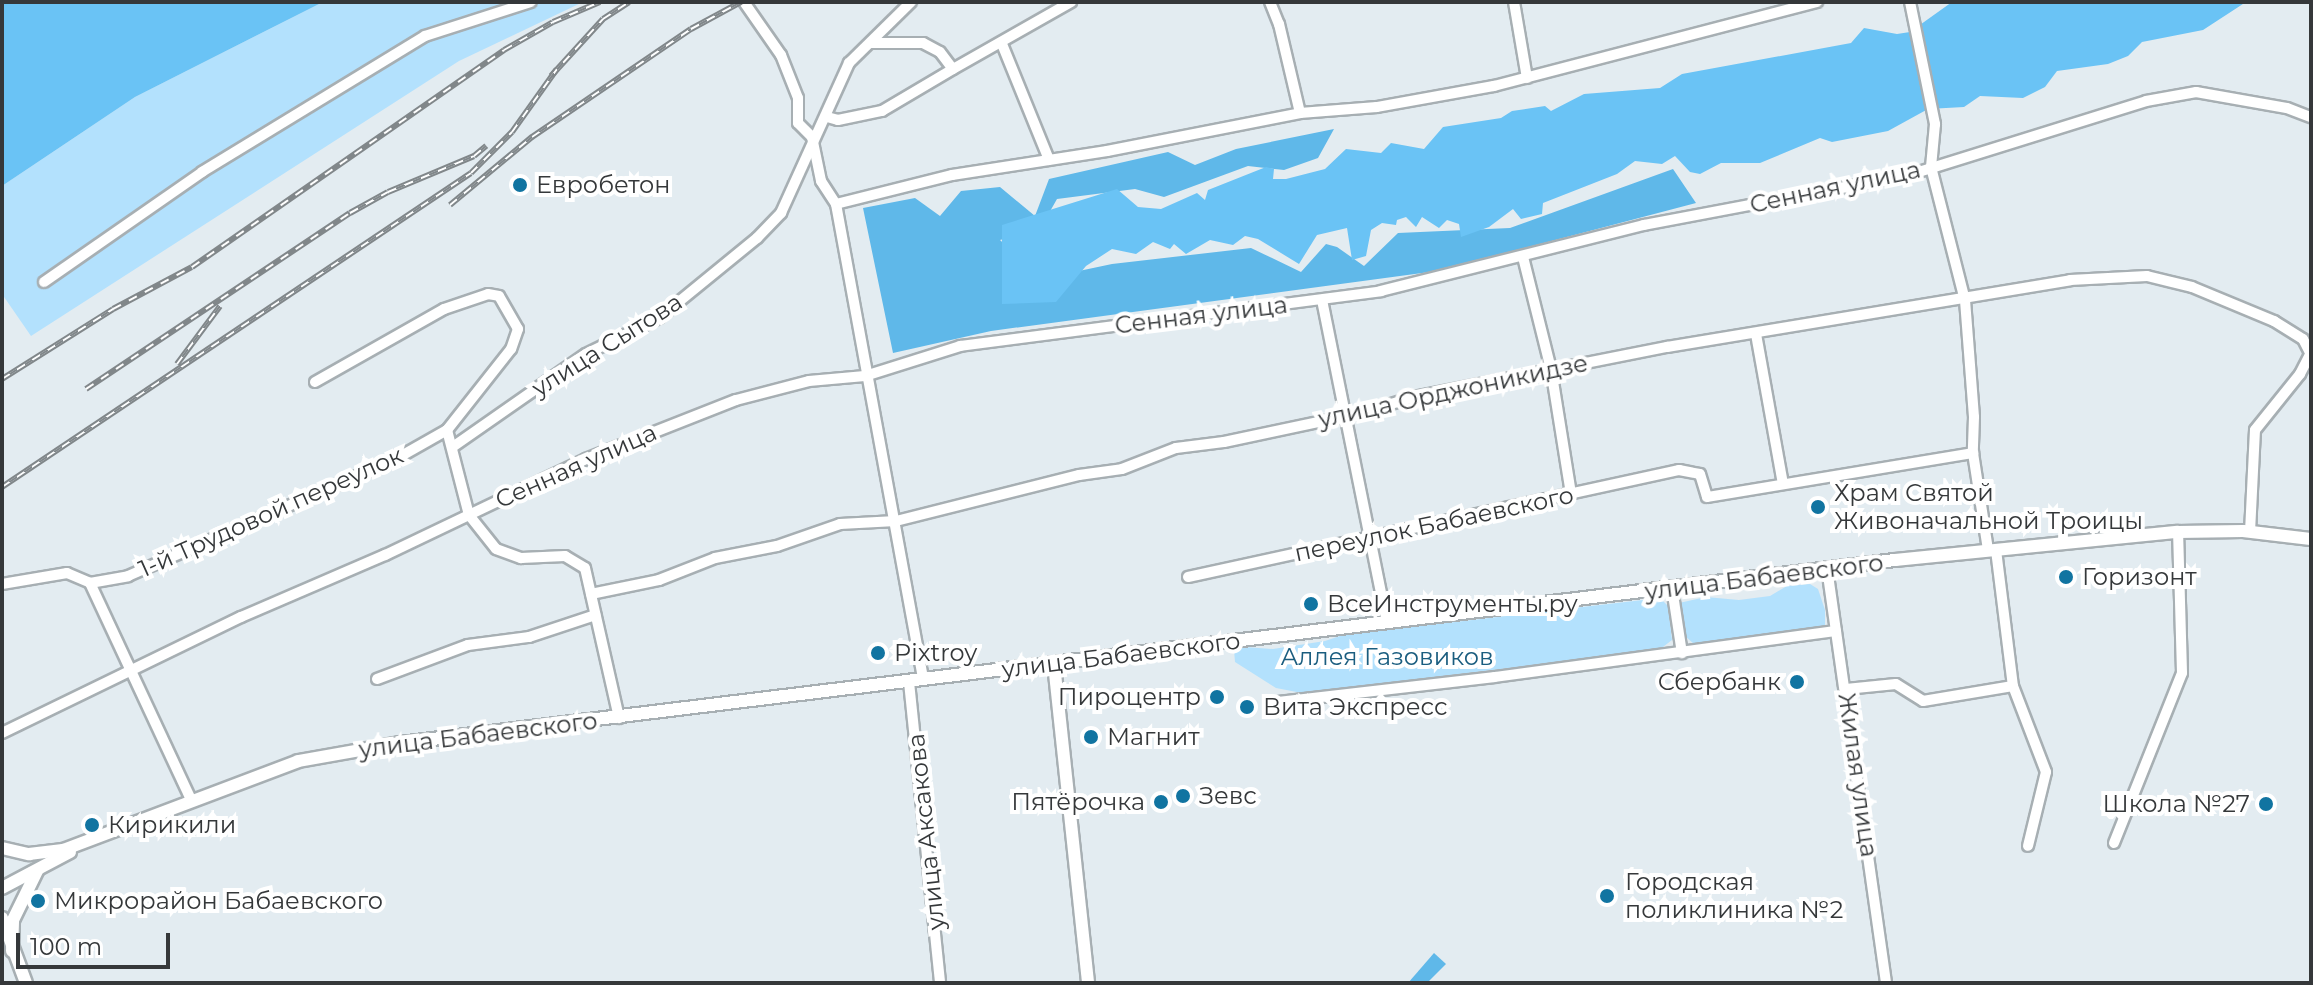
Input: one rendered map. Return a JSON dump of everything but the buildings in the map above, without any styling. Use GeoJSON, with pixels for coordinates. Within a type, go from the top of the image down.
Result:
{"type":"FeatureCollection","features":[{"type":"Feature","properties":{"kind":"main road","name":"улица Бабаевского"},"geometry":{"type":"LineString","coordinates":[[89,841],[298,761],[351,750],[1992,550],[2178,532],[2250,532],[2311,539]]}},
{"type":"Feature","properties":{"kind":"main road"},"geometry":{"type":"LineString","coordinates":[[1054,664],[1088,983]]}},
{"type":"Feature","properties":{"kind":"main road"},"geometry":{"type":"LineString","coordinates":[[2,848],[29,854],[45,853],[89,841]]}},
{"type":"Feature","properties":{"kind":"main road"},"geometry":{"type":"LineString","coordinates":[[2,888],[89,841]]}},
{"type":"Feature","properties":{"kind":"main road"},"geometry":{"type":"LineString","coordinates":[[5,949],[13,920],[37,871]]}},
{"type":"Feature","properties":{"kind":"main road"},"geometry":{"type":"LineString","coordinates":[[2,918],[5,949],[26,983]]}},
{"type":"Feature","properties":{"kind":"street"},"geometry":{"type":"LineString","coordinates":[[44,282],[202,172],[425,36],[531,2]]}},
{"type":"Feature","properties":{"kind":"street"},"geometry":{"type":"LineString","coordinates":[[744,2],[781,55],[798,98],[798,123],[814,143],[821,181],[836,204],[923,680]]}},
{"type":"Feature","properties":{"kind":"street","name":"улица Сытова"},"geometry":{"type":"LineString","coordinates":[[454,446],[586,354],[659,318],[757,238],[781,213],[849,63],[911,2]]}},
{"type":"Feature","properties":{"kind":"street"},"geometry":{"type":"LineString","coordinates":[[827,117],[838,120],[882,111],[1071,2]]}},
{"type":"Feature","properties":{"kind":"street"},"geometry":{"type":"LineString","coordinates":[[1270,2],[1279,24],[1300,113]]}},
{"type":"Feature","properties":{"kind":"street"},"geometry":{"type":"LineString","coordinates":[[1514,2],[1527,78]]}},
{"type":"Feature","properties":{"kind":"street"},"geometry":{"type":"LineString","coordinates":[[836,204],[952,175],[1300,113],[1377,107],[1527,78],[1817,2]]}},
{"type":"Feature","properties":{"kind":"street"},"geometry":{"type":"LineString","coordinates":[[1910,2],[1935,124],[1931,167],[1965,300],[1974,417],[1973,453],[2013,686],[2046,772],[2028,846]]}},
{"type":"Feature","properties":{"kind":"street"},"geometry":{"type":"LineString","coordinates":[[871,43],[923,43],[940,52],[953,69]]}},
{"type":"Feature","properties":{"kind":"street"},"geometry":{"type":"LineString","coordinates":[[1002,44],[1049,160]]}},
{"type":"Feature","properties":{"kind":"street","name":"Сенная улица"},"geometry":{"type":"LineString","coordinates":[[2,733],[130,674],[241,617],[586,459],[736,400],[809,381],[865,376],[960,346],[1381,291],[1644,225],[1837,190],[2023,142],[2146,101],[2196,92],[2287,108],[2311,117]]}},
{"type":"Feature","properties":{"kind":"street"},"geometry":{"type":"LineString","coordinates":[[1523,257],[1551,369],[1571,494]]}},
{"type":"Feature","properties":{"kind":"street","name":"улица Орджоникидзе"},"geometry":{"type":"LineString","coordinates":[[591,594],[659,580],[715,558],[777,546],[840,524],[896,521],[1079,475],[1122,469],[1176,448],[1224,442],[1414,397],[1551,369],[2070,280],[2147,276],[2192,287],[2236,303],[2303,339],[2311,353]]}},
{"type":"Feature","properties":{"kind":"street"},"geometry":{"type":"LineString","coordinates":[[315,382],[444,309],[488,294],[499,296],[518,329],[511,349],[447,430],[454,446],[469,515],[496,549],[521,558],[565,556],[585,568],[619,718]]}},
{"type":"Feature","properties":{"kind":"street"},"geometry":{"type":"LineString","coordinates":[[1322,300],[1387,623]]}},
{"type":"Feature","properties":{"kind":"street"},"geometry":{"type":"LineString","coordinates":[[1756,334],[1783,484],[1973,453]]}},
{"type":"Feature","properties":{"kind":"street"},"geometry":{"type":"LineString","coordinates":[[2250,532],[2255,430],[2305,374],[2311,353]]}},
{"type":"Feature","properties":{"kind":"street","name":"1-й Трудовой переулок"},"geometry":{"type":"LineString","coordinates":[[90,583],[142,570],[396,459],[447,430]]}},
{"type":"Feature","properties":{"kind":"street","name":"переулок Бабаевского"},"geometry":{"type":"LineString","coordinates":[[1188,577],[1679,470],[1700,474],[1707,497],[1783,484]]}},
{"type":"Feature","properties":{"kind":"street"},"geometry":{"type":"LineString","coordinates":[[2114,843],[2182,673],[2178,532]]}},
{"type":"Feature","properties":{"kind":"street","name":"Жилая улица"},"geometry":{"type":"LineString","coordinates":[[1827,568],[1886,983]]}},
{"type":"Feature","properties":{"kind":"street"},"geometry":{"type":"LineString","coordinates":[[2,584],[67,573],[90,583],[191,800]]}},
{"type":"Feature","properties":{"kind":"street"},"geometry":{"type":"LineString","coordinates":[[1672,588],[1682,653]]}},
{"type":"Feature","properties":{"kind":"street"},"geometry":{"type":"LineString","coordinates":[[377,679],[468,645],[529,637],[595,615]]}},
{"type":"Feature","properties":{"kind":"street"},"geometry":{"type":"LineString","coordinates":[[1270,703],[1836,631]]}},
{"type":"Feature","properties":{"kind":"street","name":"улица Аксакова"},"geometry":{"type":"LineString","coordinates":[[909,682],[940,983]]}},
{"type":"Feature","properties":{"kind":"street"},"geometry":{"type":"LineString","coordinates":[[1846,689],[1896,684],[1923,701],[2013,686]]}},
{"type":"Feature","properties":{"kind":"green space"},"geometry":{"type":"Polygon","coordinates":[[[323,2],[583,2],[459,61],[31,336],[2,294],[2,186],[135,97],[323,2]]]}},
{"type":"Feature","properties":{"kind":"green space"},"geometry":{"type":"Polygon","coordinates":[[[1810,584],[1818,589],[1825,610],[1825,627],[1694,644],[1685,636],[1679,603],[1706,597],[1739,600],[1770,596],[1787,586],[1810,584]]]}},
{"type":"Feature","properties":{"kind":"green space","name":"Аллея Газовиков"},"geometry":{"type":"Polygon","coordinates":[[[1660,598],[1668,606],[1672,640],[1659,650],[1302,693],[1276,688],[1235,662],[1234,650],[1244,647],[1273,649],[1343,635],[1660,598]]]}},
{"type":"Feature","properties":{"kind":"shaded area"},"geometry":{"type":"Polygon","coordinates":[[[2,2],[323,2],[135,97],[2,186],[2,2]]]}},
{"type":"Feature","properties":{"kind":"shaded area"},"geometry":{"type":"Polygon","coordinates":[[[1952,2],[2246,2],[2203,30],[2142,42],[2128,56],[2108,64],[2057,71],[2045,87],[2023,98],[1980,96],[1964,107],[1928,109],[1888,131],[1832,142],[1820,138],[1760,163],[1721,163],[1700,174],[1690,172],[1675,156],[1662,164],[1635,161],[1617,174],[1543,203],[1542,214],[1521,219],[1513,209],[1489,227],[1461,237],[1459,224],[1447,220],[1439,228],[1422,217],[1416,227],[1406,217],[1397,220],[1396,225],[1382,223],[1371,230],[1366,256],[1352,260],[1347,228],[1317,235],[1299,264],[1258,239],[1245,236],[1233,245],[1210,240],[1186,254],[1174,244],[1170,249],[1153,242],[1136,254],[1112,249],[1086,266],[1056,302],[1002,304],[1002,225],[1117,189],[1138,207],[1161,209],[1197,193],[1205,200],[1208,190],[1266,167],[1274,169],[1273,179],[1286,179],[1325,169],[1346,149],[1381,153],[1391,143],[1424,149],[1443,127],[1501,118],[1512,111],[1545,106],[1551,111],[1584,94],[1660,88],[1682,74],[1851,43],[1864,28],[1897,34],[1910,32],[1952,2]]]}},
{"type":"Feature","properties":{"kind":"shaded area"},"geometry":{"type":"Polygon","coordinates":[[[1334,129],[1318,158],[1284,170],[1248,166],[1164,197],[1135,189],[1057,199],[1040,229],[1000,240],[1041,279],[1112,264],[1251,248],[1301,272],[1326,244],[1337,247],[1364,266],[1398,233],[1510,228],[1673,169],[1696,203],[1437,271],[991,331],[893,353],[863,208],[915,198],[940,216],[961,191],[1000,187],[1035,216],[1049,179],[1168,152],[1195,165],[1236,149],[1334,129]]]}},
{"type":"Feature","properties":{"kind":"shaded area"},"geometry":{"type":"Polygon","coordinates":[[[1434,953],[1446,964],[1427,983],[1408,983],[1434,953]]]}},
{"type":"Feature","properties":{"kind":"railway"},"geometry":{"type":"LineString","coordinates":[[2,379],[113,309],[192,267],[504,50],[553,22],[600,2]]}},
{"type":"Feature","properties":{"kind":"railway"},"geometry":{"type":"LineString","coordinates":[[551,76],[603,19],[629,2]]}},
{"type":"Feature","properties":{"kind":"railway"},"geometry":{"type":"LineString","coordinates":[[450,205],[532,137],[691,29],[741,2]]}},
{"type":"Feature","properties":{"kind":"railway"},"geometry":{"type":"LineString","coordinates":[[2,487],[471,173],[512,132],[557,69]]}},
{"type":"Feature","properties":{"kind":"railway"},"geometry":{"type":"LineString","coordinates":[[86,389],[350,213],[388,192],[474,156],[486,146]]}},
{"type":"Feature","properties":{"kind":"railway"},"geometry":{"type":"LineString","coordinates":[[177,364],[220,306]]}},
{"type":"Feature","properties":{"kind":"place","name":"Евробетон"},"geometry":{"type":"Point","coordinates":[520,185]}},
{"type":"Feature","properties":{"kind":"place","name":"Храм Святой Живоначальной Троицы"},"geometry":{"type":"Point","coordinates":[1818,507]}},
{"type":"Feature","properties":{"kind":"place","name":"Горизонт"},"geometry":{"type":"Point","coordinates":[2066,577]}},
{"type":"Feature","properties":{"kind":"place","name":"ВсеИнструменты.ру"},"geometry":{"type":"Point","coordinates":[1311,604]}},
{"type":"Feature","properties":{"kind":"place","name":"Pixtroy"},"geometry":{"type":"Point","coordinates":[878,653]}},
{"type":"Feature","properties":{"kind":"place","name":"Сбербанк"},"geometry":{"type":"Point","coordinates":[1797,682]}},
{"type":"Feature","properties":{"kind":"place","name":"Пироцентр"},"geometry":{"type":"Point","coordinates":[1217,697]}},
{"type":"Feature","properties":{"kind":"place","name":"Вита Экспресс"},"geometry":{"type":"Point","coordinates":[1247,707]}},
{"type":"Feature","properties":{"kind":"place","name":"Магнит"},"geometry":{"type":"Point","coordinates":[1091,737]}},
{"type":"Feature","properties":{"kind":"place","name":"Зевс"},"geometry":{"type":"Point","coordinates":[1183,796]}},
{"type":"Feature","properties":{"kind":"place","name":"Пятёрочка"},"geometry":{"type":"Point","coordinates":[1161,802]}},
{"type":"Feature","properties":{"kind":"place","name":"Школа №27"},"geometry":{"type":"Point","coordinates":[2266,804]}},
{"type":"Feature","properties":{"kind":"place","name":"Кирикили"},"geometry":{"type":"Point","coordinates":[92,825]}},
{"type":"Feature","properties":{"kind":"place","name":"Городская поликлиника №2"},"geometry":{"type":"Point","coordinates":[1607,896]}},
{"type":"Feature","properties":{"kind":"place","name":"Микрорайон Бабаевского"},"geometry":{"type":"Point","coordinates":[38,901]}}]}
